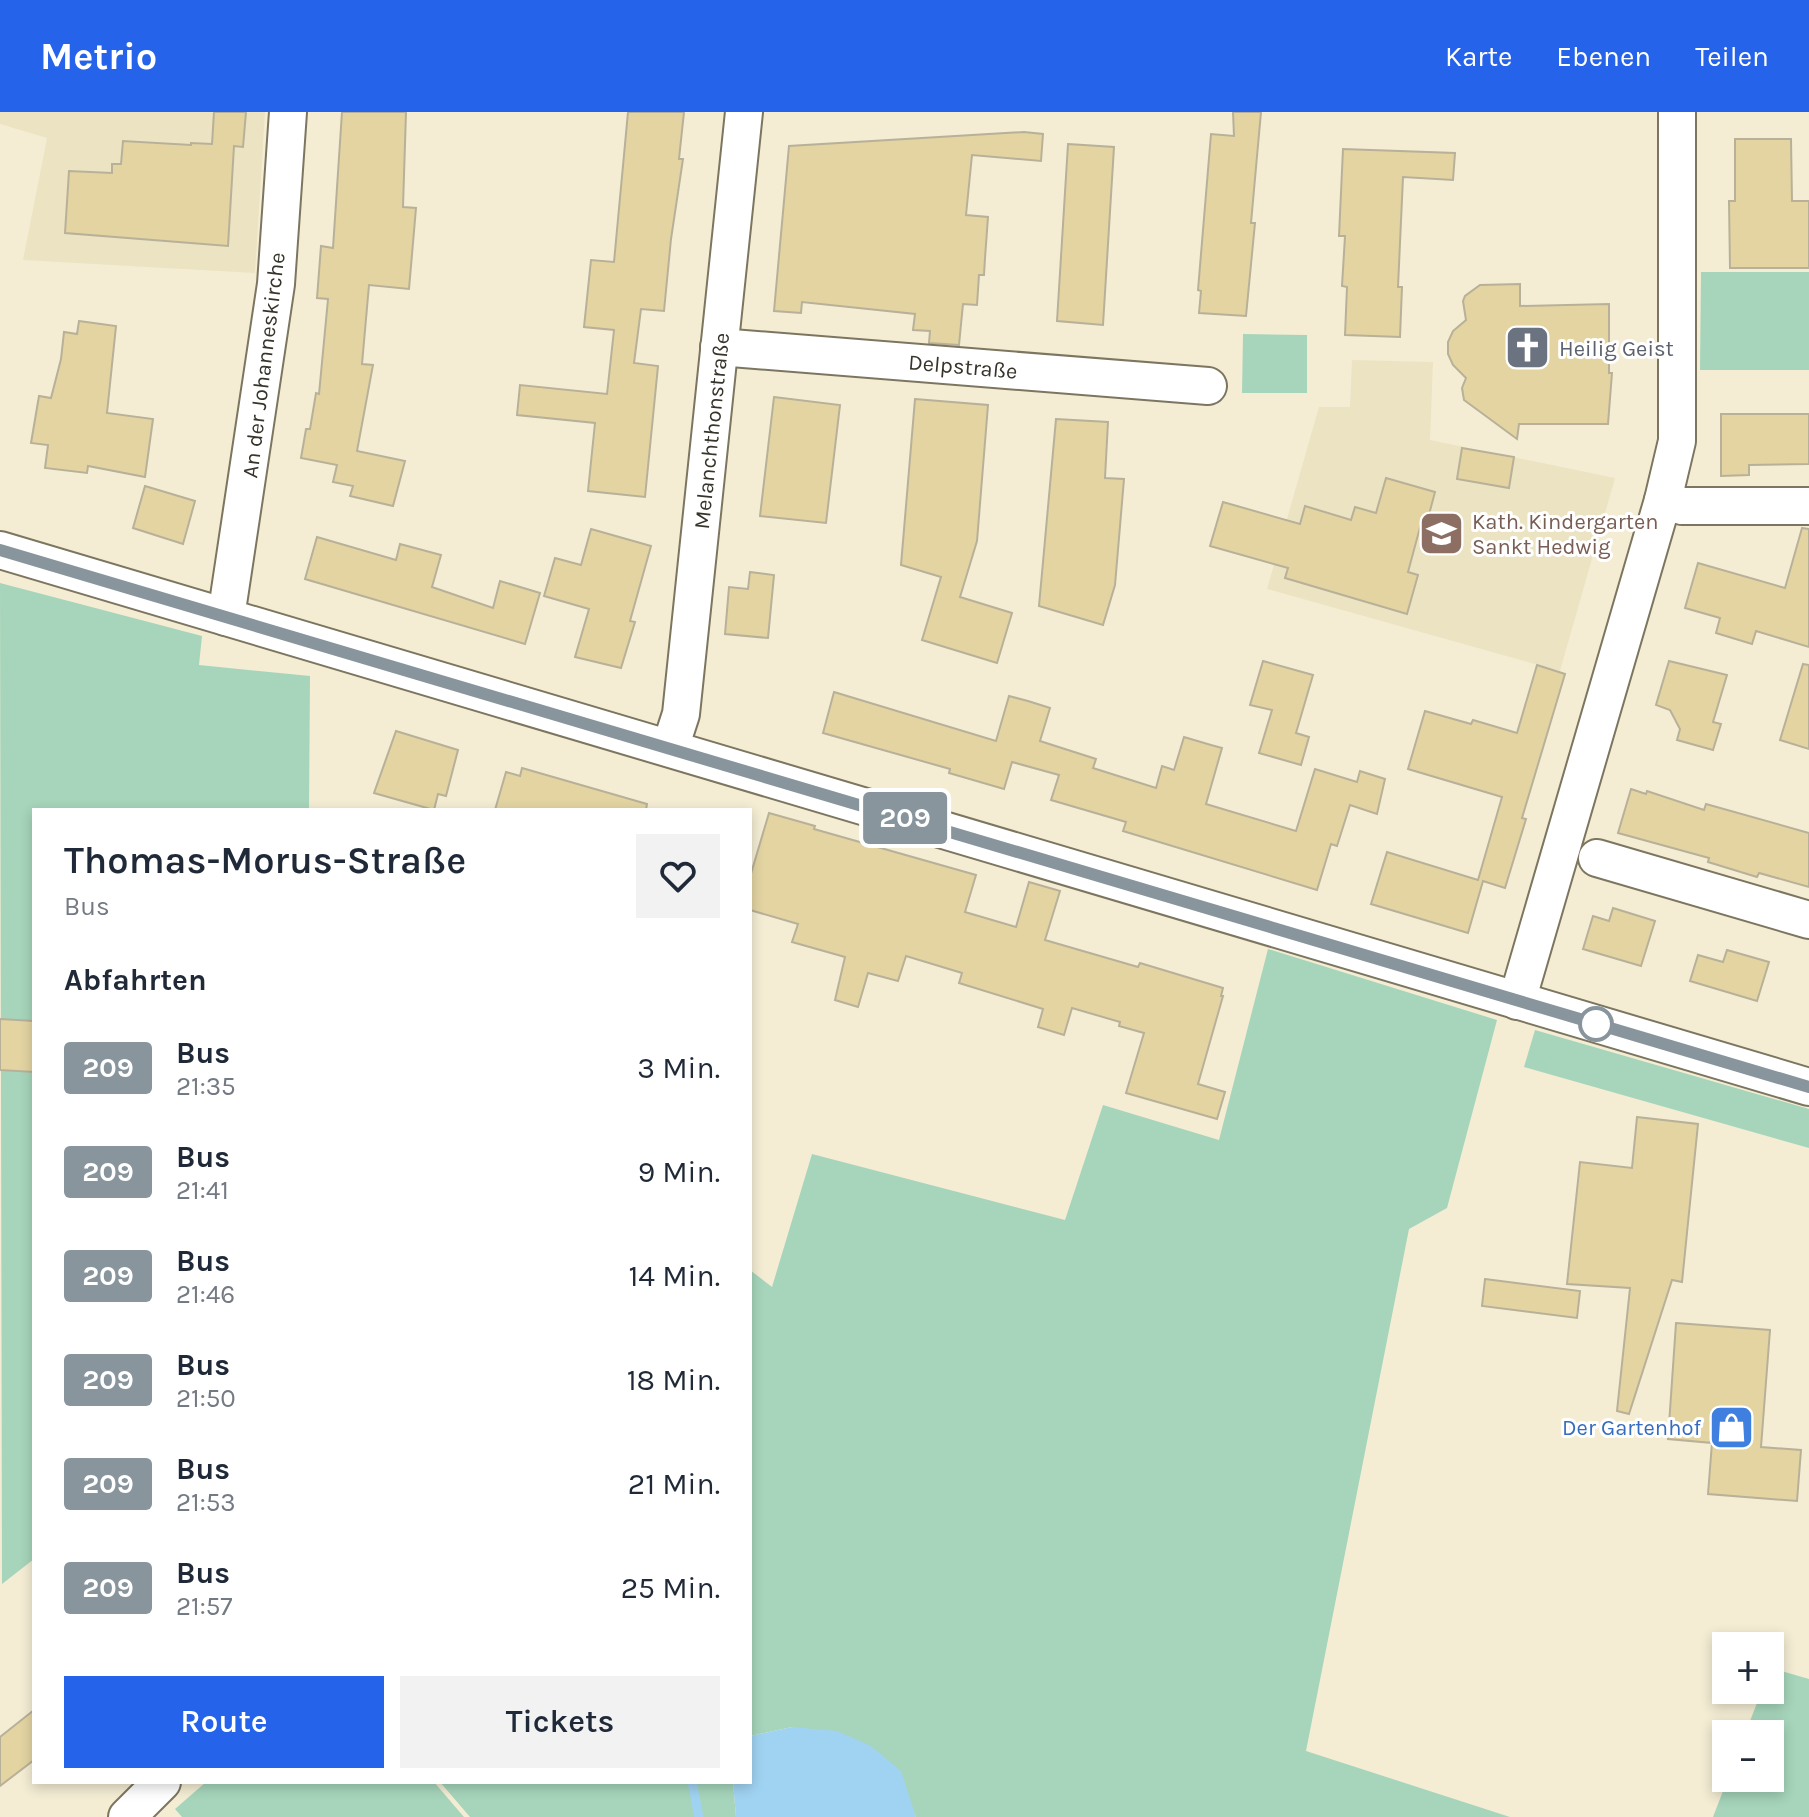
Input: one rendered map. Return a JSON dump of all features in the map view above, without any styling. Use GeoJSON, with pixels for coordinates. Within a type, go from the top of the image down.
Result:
{"type":"FeatureCollection","features":[{"type":"Feature","properties":{"kind":"street","name":"An der Johanneskirche"},"geometry":{"type":"LineString","coordinates":[[226,617],[276,284],[288,112]]}},
{"type":"Feature","properties":{"kind":"street","name":"Melanchthonstraße"},"geometry":{"type":"LineString","coordinates":[[670,748],[681,714],[744,112]]}},
{"type":"Feature","properties":{"kind":"street"},"geometry":{"type":"LineString","coordinates":[[1517,1001],[1663,500],[1677,441],[1677,112]]}},
{"type":"Feature","properties":{"kind":"street","name":"Delpstraße"},"geometry":{"type":"LineString","coordinates":[[719,347],[1208,386]]}},
{"type":"Feature","properties":{"kind":"street"},"geometry":{"type":"LineString","coordinates":[[1663,500],[1682,506],[1809,506]]}},
{"type":"Feature","properties":{"kind":"street"},"geometry":{"type":"LineString","coordinates":[[0,550],[1809,1087]]}},
{"type":"Feature","properties":{"kind":"street"},"geometry":{"type":"LineString","coordinates":[[1597,858],[1809,920]]}},
{"type":"Feature","properties":{"kind":"street"},"geometry":{"type":"LineString","coordinates":[[127,1817],[160,1784]]}},
{"type":"Feature","properties":{"kind":"shaded area"},"geometry":{"type":"Polygon","coordinates":[[[0,112],[265,112],[255,273],[23,260],[47,138],[0,124],[0,112]]]}},
{"type":"Feature","properties":{"kind":"shaded area","name":"Kath. Kindergarten Sankt Hedwig"},"geometry":{"type":"Polygon","coordinates":[[[1352,360],[1433,362],[1430,440],[1615,478],[1560,671],[1267,589],[1319,407],[1350,407],[1352,360]]]}},
{"type":"Feature","properties":{"kind":"green space"},"geometry":{"type":"Polygon","coordinates":[[[1701,272],[1809,272],[1809,370],[1700,370],[1701,272]]]}},
{"type":"Feature","properties":{"kind":"green space"},"geometry":{"type":"Polygon","coordinates":[[[1243,334],[1307,335],[1307,393],[1242,393],[1243,334]]]}},
{"type":"Feature","properties":{"kind":"green space"},"geometry":{"type":"Polygon","coordinates":[[[0,583],[202,636],[199,665],[310,676],[309,808],[32,808],[32,1561],[2,1584],[0,583]]]}},
{"type":"Feature","properties":{"kind":"green space"},"geometry":{"type":"Polygon","coordinates":[[[1268,949],[1497,1020],[1447,1208],[1409,1229],[1306,1751],[1510,1817],[916,1817],[911,1805],[792,1727],[752,1736],[752,1272],[772,1287],[812,1154],[1065,1220],[1103,1105],[1219,1140],[1268,949]]]}},
{"type":"Feature","properties":{"kind":"green space"},"geometry":{"type":"Polygon","coordinates":[[[1535,1030],[1809,1109],[1809,1148],[1524,1067],[1535,1030]]]}},
{"type":"Feature","properties":{"kind":"green space"},"geometry":{"type":"Polygon","coordinates":[[[1784,1672],[1809,1679],[1809,1817],[1713,1817],[1723,1792],[1784,1792],[1784,1720],[1750,1720],[1757,1704],[1784,1704],[1784,1672]]]}},
{"type":"Feature","properties":{"kind":"green space"},"geometry":{"type":"Polygon","coordinates":[[[204,1784],[436,1784],[464,1817],[182,1817],[175,1809],[204,1784]]]}},
{"type":"Feature","properties":{"kind":"green space"},"geometry":{"type":"Polygon","coordinates":[[[442,1784],[733,1784],[736,1817],[470,1817],[442,1784]]]}},
{"type":"Feature","properties":{"kind":"water"},"geometry":{"type":"Polygon","coordinates":[[[792,1727],[837,1731],[871,1746],[901,1771],[916,1817],[736,1817],[733,1784],[752,1784],[752,1736],[792,1727]]]}},
{"type":"Feature","properties":{"kind":"building"},"geometry":{"type":"Polygon","coordinates":[[[214,112],[246,112],[243,147],[234,146],[228,246],[65,233],[69,171],[112,173],[112,164],[121,164],[123,141],[212,144],[214,112]]]}},
{"type":"Feature","properties":{"kind":"building"},"geometry":{"type":"Polygon","coordinates":[[[342,112],[406,112],[403,207],[416,208],[409,289],[369,285],[362,364],[373,365],[357,451],[405,461],[393,506],[350,496],[353,486],[333,482],[337,465],[301,458],[316,393],[319,394],[328,299],[317,298],[321,246],[333,248],[342,112]]]}},
{"type":"Feature","properties":{"kind":"building"},"geometry":{"type":"Polygon","coordinates":[[[628,112],[684,112],[679,159],[683,159],[664,311],[641,309],[634,363],[658,366],[645,497],[588,491],[595,423],[517,415],[520,385],[607,394],[614,330],[584,327],[591,260],[614,262],[628,112]]]}},
{"type":"Feature","properties":{"kind":"building"},"geometry":{"type":"Polygon","coordinates":[[[1233,112],[1261,112],[1246,316],[1199,313],[1201,291],[1198,290],[1211,134],[1234,136],[1233,112]]]}},
{"type":"Feature","properties":{"kind":"building"},"geometry":{"type":"Polygon","coordinates":[[[1024,132],[1043,134],[1041,161],[972,155],[966,215],[988,217],[984,275],[979,275],[977,305],[963,304],[959,345],[929,343],[930,331],[913,330],[915,314],[802,302],[801,313],[774,311],[789,146],[1024,132]]]}},
{"type":"Feature","properties":{"kind":"building"},"geometry":{"type":"Polygon","coordinates":[[[1735,139],[1791,139],[1792,201],[1809,201],[1809,268],[1730,268],[1729,201],[1735,201],[1735,139]]]}},
{"type":"Feature","properties":{"kind":"building"},"geometry":{"type":"Polygon","coordinates":[[[1068,144],[1114,147],[1103,325],[1057,321],[1068,144]]]}},
{"type":"Feature","properties":{"kind":"building"},"geometry":{"type":"Polygon","coordinates":[[[1343,149],[1455,153],[1453,180],[1403,177],[1398,287],[1402,287],[1400,337],[1345,335],[1347,287],[1342,286],[1345,236],[1339,236],[1343,149]]]}},
{"type":"Feature","properties":{"kind":"building","name":"Heilig Geist"},"geometry":{"type":"Polygon","coordinates":[[[1520,284],[1520,306],[1609,304],[1609,373],[1612,373],[1608,424],[1519,424],[1517,439],[1464,400],[1462,388],[1466,378],[1453,365],[1448,354],[1448,342],[1453,331],[1466,320],[1465,296],[1480,285],[1520,284]]]}},
{"type":"Feature","properties":{"kind":"building"},"geometry":{"type":"Polygon","coordinates":[[[79,321],[116,326],[107,413],[153,419],[145,477],[88,466],[87,473],[45,468],[48,445],[31,443],[39,396],[51,398],[64,332],[77,334],[79,321]]]}},
{"type":"Feature","properties":{"kind":"building"},"geometry":{"type":"Polygon","coordinates":[[[774,397],[840,405],[826,523],[760,516],[774,397]]]}},
{"type":"Feature","properties":{"kind":"building"},"geometry":{"type":"Polygon","coordinates":[[[915,399],[988,405],[977,541],[960,597],[1012,613],[997,663],[922,640],[941,577],[901,565],[915,399]]]}},
{"type":"Feature","properties":{"kind":"building"},"geometry":{"type":"Polygon","coordinates":[[[1721,414],[1809,414],[1809,464],[1749,465],[1749,475],[1721,476],[1721,414]]]}},
{"type":"Feature","properties":{"kind":"building"},"geometry":{"type":"Polygon","coordinates":[[[1056,419],[1108,422],[1105,478],[1124,479],[1115,585],[1103,625],[1039,606],[1056,419]]]}},
{"type":"Feature","properties":{"kind":"building"},"geometry":{"type":"Polygon","coordinates":[[[1462,448],[1514,457],[1509,488],[1457,479],[1462,448]]]}},
{"type":"Feature","properties":{"kind":"building"},"geometry":{"type":"Polygon","coordinates":[[[1386,478],[1435,492],[1427,522],[1422,520],[1408,572],[1418,575],[1407,614],[1285,578],[1288,568],[1210,546],[1223,502],[1300,524],[1305,506],[1351,520],[1355,507],[1376,513],[1386,478]]]}},
{"type":"Feature","properties":{"kind":"building"},"geometry":{"type":"Polygon","coordinates":[[[145,486],[195,501],[183,544],[133,528],[145,486]]]}},
{"type":"Feature","properties":{"kind":"building"},"geometry":{"type":"Polygon","coordinates":[[[1802,528],[1809,529],[1809,647],[1756,631],[1752,644],[1716,633],[1720,618],[1685,608],[1698,563],[1785,588],[1802,528]]]}},
{"type":"Feature","properties":{"kind":"building"},"geometry":{"type":"Polygon","coordinates":[[[591,529],[651,546],[630,621],[635,622],[621,668],[575,657],[589,609],[544,596],[555,558],[581,565],[591,529]]]}},
{"type":"Feature","properties":{"kind":"building"},"geometry":{"type":"Polygon","coordinates":[[[317,537],[396,560],[400,544],[441,555],[432,587],[493,608],[500,581],[540,593],[525,644],[305,579],[317,537]]]}},
{"type":"Feature","properties":{"kind":"building"},"geometry":{"type":"Polygon","coordinates":[[[750,572],[774,575],[768,638],[725,634],[729,587],[748,589],[750,572]]]}},
{"type":"Feature","properties":{"kind":"building"},"geometry":{"type":"Polygon","coordinates":[[[1263,661],[1313,675],[1296,733],[1309,737],[1301,765],[1259,753],[1272,710],[1250,705],[1263,661]]]}},
{"type":"Feature","properties":{"kind":"building"},"geometry":{"type":"Polygon","coordinates":[[[1669,661],[1727,675],[1713,722],[1721,724],[1713,750],[1677,740],[1680,729],[1670,710],[1656,705],[1669,661]]]}},
{"type":"Feature","properties":{"kind":"building"},"geometry":{"type":"Polygon","coordinates":[[[1803,664],[1809,665],[1809,749],[1780,740],[1803,664]]]}},
{"type":"Feature","properties":{"kind":"building"},"geometry":{"type":"Polygon","coordinates":[[[1537,665],[1565,674],[1522,818],[1526,819],[1505,888],[1483,881],[1468,933],[1371,904],[1387,852],[1478,880],[1502,797],[1408,769],[1425,711],[1471,724],[1473,720],[1517,733],[1537,665]]]}},
{"type":"Feature","properties":{"kind":"building"},"geometry":{"type":"Polygon","coordinates":[[[834,692],[996,741],[1009,696],[1028,701],[1050,708],[1040,741],[1096,759],[1093,768],[1156,788],[1162,766],[1174,770],[1184,737],[1222,748],[1206,804],[1296,831],[1315,769],[1357,782],[1360,771],[1385,779],[1377,814],[1350,805],[1337,846],[1331,844],[1317,890],[1123,831],[1126,822],[1051,800],[1059,775],[1012,762],[1004,789],[949,773],[950,769],[823,733],[834,692]]]}},
{"type":"Feature","properties":{"kind":"building"},"geometry":{"type":"Polygon","coordinates":[[[396,731],[458,750],[446,796],[438,794],[434,808],[374,793],[396,731]]]}},
{"type":"Feature","properties":{"kind":"building"},"geometry":{"type":"Polygon","coordinates":[[[522,768],[647,804],[646,808],[496,808],[506,772],[520,776],[522,768]]]}},
{"type":"Feature","properties":{"kind":"building"},"geometry":{"type":"Polygon","coordinates":[[[1631,789],[1646,794],[1647,791],[1704,810],[1706,804],[1809,833],[1809,887],[1759,873],[1757,877],[1708,862],[1709,858],[1618,833],[1631,789]]]}},
{"type":"Feature","properties":{"kind":"building"},"geometry":{"type":"Polygon","coordinates":[[[769,813],[815,826],[814,829],[976,875],[965,912],[1016,927],[1029,882],[1060,891],[1045,940],[1138,967],[1140,963],[1223,988],[1198,1084],[1225,1092],[1217,1119],[1126,1093],[1144,1033],[1119,1026],[1120,1022],[1072,1008],[1064,1035],[1038,1027],[1043,1009],[959,983],[962,973],[906,956],[898,981],[868,973],[858,1007],[835,1000],[845,957],[792,942],[798,924],[752,911],[752,870],[769,813]]]}},
{"type":"Feature","properties":{"kind":"building"},"geometry":{"type":"Polygon","coordinates":[[[1613,908],[1655,921],[1641,966],[1583,949],[1593,916],[1609,921],[1613,908]]]}},
{"type":"Feature","properties":{"kind":"building"},"geometry":{"type":"Polygon","coordinates":[[[1727,950],[1769,962],[1757,1001],[1690,981],[1698,955],[1723,962],[1727,950]]]}},
{"type":"Feature","properties":{"kind":"building"},"geometry":{"type":"Polygon","coordinates":[[[0,1019],[32,1021],[32,1072],[0,1070],[0,1019]]]}},
{"type":"Feature","properties":{"kind":"building"},"geometry":{"type":"Polygon","coordinates":[[[1637,1117],[1698,1124],[1682,1282],[1672,1280],[1629,1414],[1617,1411],[1630,1288],[1567,1284],[1580,1162],[1632,1168],[1637,1117]]]}},
{"type":"Feature","properties":{"kind":"building"},"geometry":{"type":"Polygon","coordinates":[[[1485,1279],[1580,1291],[1577,1318],[1482,1306],[1485,1279]]]}},
{"type":"Feature","properties":{"kind":"building","name":"Der Gartenhof"},"geometry":{"type":"Polygon","coordinates":[[[1676,1323],[1770,1330],[1761,1447],[1801,1450],[1797,1501],[1708,1494],[1712,1443],[1668,1439],[1676,1323]]]}},
{"type":"Feature","properties":{"kind":"building"},"geometry":{"type":"Polygon","coordinates":[[[32,1712],[32,1762],[0,1786],[0,1737],[32,1712]]]}},
{"type":"Feature","properties":{"kind":"waterway"},"geometry":{"type":"LineString","coordinates":[[692,1784],[699,1817]]}},
{"type":"Feature","properties":{"kind":"bus line","name":"209"},"geometry":{"type":"LineString","coordinates":[[0,550],[1809,1087]]}},
{"type":"Feature","properties":{"kind":"place","name":"Heilig Geist"},"geometry":{"type":"Point","coordinates":[1528,348]}},
{"type":"Feature","properties":{"kind":"place","name":"Kath. Kindergarten Sankt Hedwig"},"geometry":{"type":"Point","coordinates":[1441,534]}},
{"type":"Feature","properties":{"kind":"place","name":"Der Gartenhof"},"geometry":{"type":"Point","coordinates":[1732,1427]}}]}
